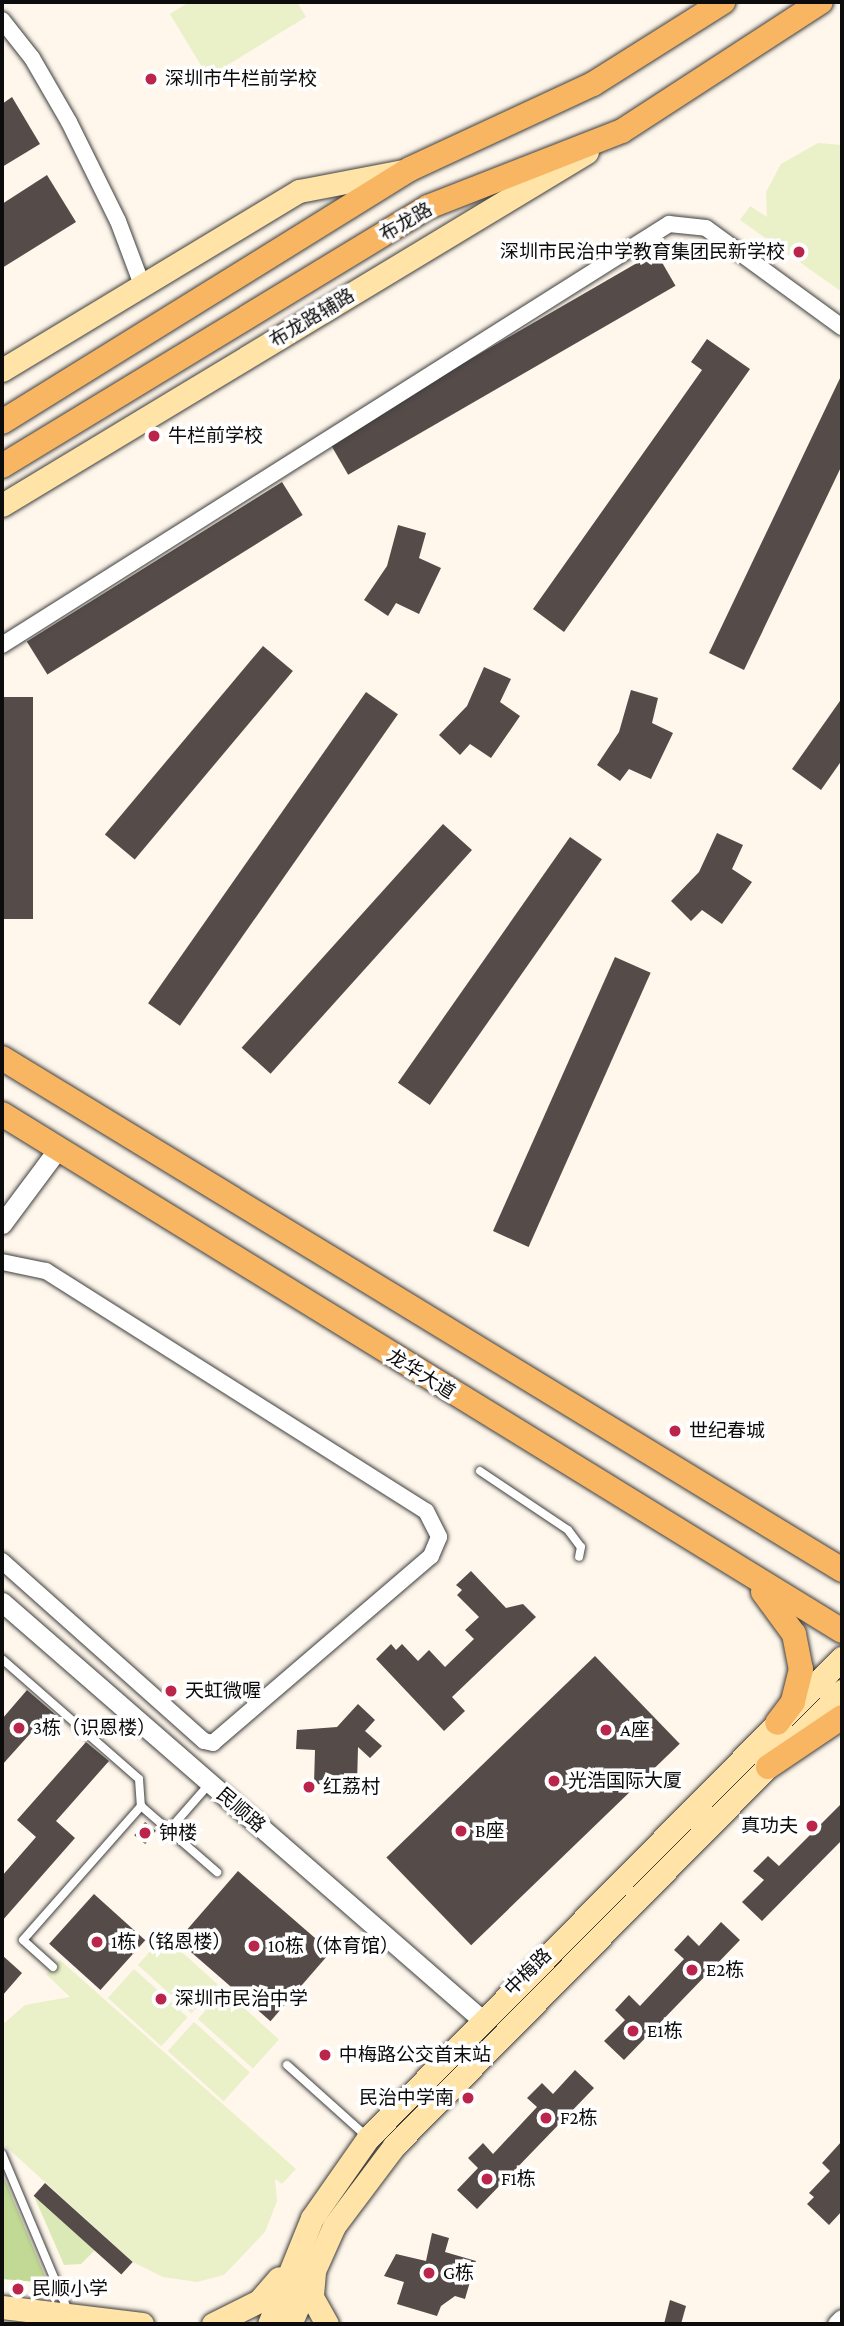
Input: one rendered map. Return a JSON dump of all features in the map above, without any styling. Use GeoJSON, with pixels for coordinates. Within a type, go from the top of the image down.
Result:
{"type":"FeatureCollection","features":[{"type":"Feature","properties":{"kind":"main road"},"geometry":{"type":"LineString","coordinates":[[2,422],[410,170],[593,83],[723,2]]}},
{"type":"Feature","properties":{"kind":"main road","name":"布龙路"},"geometry":{"type":"LineString","coordinates":[[2,466],[428,207],[622,131],[821,2]]}},
{"type":"Feature","properties":{"kind":"main road","name":"布龙路辅路"},"geometry":{"type":"LineString","coordinates":[[2,505],[622,131]]}},
{"type":"Feature","properties":{"kind":"main road"},"geometry":{"type":"LineString","coordinates":[[2,370],[299,191],[410,170]]}},
{"type":"Feature","properties":{"kind":"main road"},"geometry":{"type":"LineString","coordinates":[[2,1058],[842,1570]]}},
{"type":"Feature","properties":{"kind":"main road","name":"龙华大道"},"geometry":{"type":"LineString","coordinates":[[2,1114],[842,1632]]}},
{"type":"Feature","properties":{"kind":"main road"},"geometry":{"type":"LineString","coordinates":[[793,1541],[842,1554]]}},
{"type":"Feature","properties":{"kind":"main road"},"geometry":{"type":"LineString","coordinates":[[744,1572],[786,1618],[800,1651],[799,1684],[777,1723]]}},
{"type":"Feature","properties":{"kind":"main road","name":"中梅路"},"geometry":{"type":"LineString","coordinates":[[269,2324],[312,2218],[368,2137],[481,2019],[842,1658]]}},
{"type":"Feature","properties":{"kind":"main road","name":"中梅路"},"geometry":{"type":"LineString","coordinates":[[290,2324],[315,2259],[359,2188],[394,2146],[842,1692]]}},
{"type":"Feature","properties":{"kind":"main road"},"geometry":{"type":"LineString","coordinates":[[768,1767],[842,1717]]}},
{"type":"Feature","properties":{"kind":"main road"},"geometry":{"type":"LineString","coordinates":[[315,2259],[312,2297],[327,2324]]}},
{"type":"Feature","properties":{"kind":"main road"},"geometry":{"type":"LineString","coordinates":[[213,2324],[259,2301],[291,2265]]}},
{"type":"Feature","properties":{"kind":"main road"},"geometry":{"type":"LineString","coordinates":[[2,2307],[68,2311],[142,2324]]}},
{"type":"Feature","properties":{"kind":"street"},"geometry":{"type":"LineString","coordinates":[[2,20],[36,56],[118,221],[142,285]]}},
{"type":"Feature","properties":{"kind":"street"},"geometry":{"type":"LineString","coordinates":[[2,645],[669,224],[706,228],[842,327]]}},
{"type":"Feature","properties":{"kind":"street"},"geometry":{"type":"LineString","coordinates":[[2,1224],[58,1149]]}},
{"type":"Feature","properties":{"kind":"street"},"geometry":{"type":"LineString","coordinates":[[2,1262],[36,1268],[58,1279],[426,1511],[439,1537],[431,1556],[213,1743],[204,1741],[2,1561]]}},
{"type":"Feature","properties":{"kind":"street","name":"民顺路"},"geometry":{"type":"LineString","coordinates":[[2,1602],[481,2019]]}},
{"type":"Feature","properties":{"kind":"street"},"geometry":{"type":"LineString","coordinates":[[836,2324],[842,2319]]}},
{"type":"Feature","properties":{"kind":"lane"},"geometry":{"type":"LineString","coordinates":[[480,1471],[568,1530],[581,1547],[579,1557]]}},
{"type":"Feature","properties":{"kind":"lane"},"geometry":{"type":"LineString","coordinates":[[2,1660],[139,1779],[141,1806],[217,1872]]}},
{"type":"Feature","properties":{"kind":"lane"},"geometry":{"type":"LineString","coordinates":[[169,1830],[210,1783]]}},
{"type":"Feature","properties":{"kind":"lane"},"geometry":{"type":"LineString","coordinates":[[53,1967],[23,1940],[141,1806]]}},
{"type":"Feature","properties":{"kind":"lane"},"geometry":{"type":"LineString","coordinates":[[287,2065],[368,2137]]}},
{"type":"Feature","properties":{"kind":"lane"},"geometry":{"type":"LineString","coordinates":[[2,2154],[68,2311]]}},
{"type":"Feature","properties":{"kind":"green space"},"geometry":{"type":"Polygon","coordinates":[[[189,2],[297,2],[306,17],[208,77],[170,14],[189,2]]]}},
{"type":"Feature","properties":{"kind":"green space"},"geometry":{"type":"Polygon","coordinates":[[[818,143],[842,145],[842,292],[740,220],[750,206],[767,217],[766,192],[781,164],[818,143]]]}},
{"type":"Feature","properties":{"kind":"green space"},"geometry":{"type":"Polygon","coordinates":[[[164,1936],[218,1984],[191,2013],[138,1965],[164,1936]]]}},
{"type":"Feature","properties":{"kind":"green space"},"geometry":{"type":"Polygon","coordinates":[[[60,1960],[296,2169],[282,2184],[275,2179],[277,2201],[265,2232],[224,2275],[197,2282],[163,2277],[133,2262],[2,2143],[2,2025],[25,2005],[70,1997],[46,1974],[60,1960]]]}},
{"type":"Feature","properties":{"kind":"green space"},"geometry":{"type":"Polygon","coordinates":[[[134,1969],[188,2017],[161,2046],[108,1998],[134,1969]]]}},
{"type":"Feature","properties":{"kind":"green space"},"geometry":{"type":"Polygon","coordinates":[[[224,1990],[279,2040],[253,2068],[198,2019],[224,1990]]]}},
{"type":"Feature","properties":{"kind":"green space"},"geometry":{"type":"Polygon","coordinates":[[[194,2022],[250,2072],[224,2101],[168,2051],[194,2022]]]}},
{"type":"Feature","properties":{"kind":"green space"},"geometry":{"type":"Polygon","coordinates":[[[2,2173],[48,2283],[2,2279],[2,2173]]]}},
{"type":"Feature","properties":{"kind":"green space"},"geometry":{"type":"Polygon","coordinates":[[[34,2196],[95,2250],[81,2264],[64,2265],[34,2196]]]}},
{"type":"Feature","properties":{"kind":"building"},"geometry":{"type":"Polygon","coordinates":[[[12,97],[40,144],[2,167],[2,104],[12,97]]]}},
{"type":"Feature","properties":{"kind":"building"},"geometry":{"type":"Polygon","coordinates":[[[47,175],[76,222],[2,268],[2,204],[47,175]]]}},
{"type":"Feature","properties":{"kind":"building"},"geometry":{"type":"Polygon","coordinates":[[[656,252],[676,286],[348,475],[329,441],[656,252]]]}},
{"type":"Feature","properties":{"kind":"building"},"geometry":{"type":"Polygon","coordinates":[[[707,339],[750,369],[564,632],[533,609],[702,370],[691,362],[707,339]]]}},
{"type":"Feature","properties":{"kind":"building"},"geometry":{"type":"Polygon","coordinates":[[[842,374],[842,465],[744,670],[709,653],[842,374]]]}},
{"type":"Feature","properties":{"kind":"building"},"geometry":{"type":"Polygon","coordinates":[[[282,482],[303,515],[47,675],[27,642],[282,482]]]}},
{"type":"Feature","properties":{"kind":"building"},"geometry":{"type":"Polygon","coordinates":[[[398,525],[426,533],[419,558],[441,568],[419,614],[396,603],[388,616],[364,600],[387,566],[398,525]]]}},
{"type":"Feature","properties":{"kind":"building"},"geometry":{"type":"Polygon","coordinates":[[[263,646],[293,671],[135,860],[105,834],[263,646]]]}},
{"type":"Feature","properties":{"kind":"building"},"geometry":{"type":"Polygon","coordinates":[[[484,667],[511,679],[500,702],[520,716],[491,758],[470,744],[460,755],[439,735],[467,706],[484,667]]]}},
{"type":"Feature","properties":{"kind":"building"},"geometry":{"type":"Polygon","coordinates":[[[631,690],[658,698],[652,723],[673,733],[651,779],[629,769],[620,781],[597,765],[619,732],[631,690]]]}},
{"type":"Feature","properties":{"kind":"building"},"geometry":{"type":"Polygon","coordinates":[[[366,692],[398,714],[180,1026],[148,1003],[366,692]]]}},
{"type":"Feature","properties":{"kind":"building"},"geometry":{"type":"Polygon","coordinates":[[[2,697],[33,697],[33,919],[2,919],[2,697]]]}},
{"type":"Feature","properties":{"kind":"building"},"geometry":{"type":"Polygon","coordinates":[[[842,698],[842,760],[821,790],[792,769],[842,698]]]}},
{"type":"Feature","properties":{"kind":"building"},"geometry":{"type":"Polygon","coordinates":[[[443,824],[472,850],[271,1074],[242,1048],[443,824]]]}},
{"type":"Feature","properties":{"kind":"building"},"geometry":{"type":"Polygon","coordinates":[[[717,833],[743,845],[732,869],[752,882],[722,924],[702,910],[691,921],[671,901],[699,872],[717,833]]]}},
{"type":"Feature","properties":{"kind":"building"},"geometry":{"type":"Polygon","coordinates":[[[570,837],[602,859],[430,1105],[398,1083],[570,837]]]}},
{"type":"Feature","properties":{"kind":"building"},"geometry":{"type":"Polygon","coordinates":[[[615,957],[651,973],[529,1247],[493,1231],[615,957]]]}},
{"type":"Feature","properties":{"kind":"building"},"geometry":{"type":"Polygon","coordinates":[[[471,1571],[506,1608],[523,1604],[536,1617],[452,1697],[465,1711],[444,1731],[376,1659],[391,1644],[396,1650],[402,1644],[418,1661],[429,1650],[445,1667],[474,1639],[465,1630],[479,1617],[457,1595],[462,1590],[456,1585],[471,1571]]]}},
{"type":"Feature","properties":{"kind":"building","name":"光浩国际大厦"},"geometry":{"type":"Polygon","coordinates":[[[595,1656],[680,1744],[471,1945],[386,1857],[595,1656]]]}},
{"type":"Feature","properties":{"kind":"building","name":"3栋（识恩楼）"},"geometry":{"type":"Polygon","coordinates":[[[27,1690],[56,1715],[43,1730],[38,1725],[2,1765],[2,1719],[27,1690]]]}},
{"type":"Feature","properties":{"kind":"building"},"geometry":{"type":"Polygon","coordinates":[[[358,1704],[375,1720],[365,1731],[382,1746],[370,1758],[358,1747],[357,1785],[314,1784],[315,1750],[296,1749],[297,1730],[337,1727],[358,1704]]]}},
{"type":"Feature","properties":{"kind":"building"},"geometry":{"type":"Polygon","coordinates":[[[86,1742],[109,1761],[56,1821],[75,1838],[2,1921],[2,1876],[36,1837],[17,1820],[86,1742]]]}},
{"type":"Feature","properties":{"kind":"building"},"geometry":{"type":"Polygon","coordinates":[[[842,1803],[842,1840],[762,1921],[742,1902],[764,1880],[753,1871],[768,1856],[779,1866],[842,1803]]]}},
{"type":"Feature","properties":{"kind":"building","name":"钟楼"},"geometry":{"type":"Polygon","coordinates":[[[145,1822],[156,1831],[145,1844],[134,1835],[145,1822]]]}},
{"type":"Feature","properties":{"kind":"building","name":"10栋（体育馆）"},"geometry":{"type":"Polygon","coordinates":[[[238,1871],[331,1952],[270,2021],[178,1940],[238,1871]]]}},
{"type":"Feature","properties":{"kind":"building","name":"1栋（铭恩楼）"},"geometry":{"type":"Polygon","coordinates":[[[94,1894],[145,1940],[100,1990],[49,1944],[94,1894]]]}},
{"type":"Feature","properties":{"kind":"building"},"geometry":{"type":"Polygon","coordinates":[[[721,1922],[740,1940],[624,2060],[604,2041],[625,2020],[615,2010],[629,1995],[640,2006],[684,1959],[674,1950],[688,1935],[699,1946],[721,1922]]]}},
{"type":"Feature","properties":{"kind":"building"},"geometry":{"type":"Polygon","coordinates":[[[2,1955],[22,1973],[2,1996],[2,1955]]]}},
{"type":"Feature","properties":{"kind":"building"},"geometry":{"type":"Polygon","coordinates":[[[575,2070],[594,2088],[477,2209],[457,2190],[478,2168],[468,2158],[483,2143],[493,2154],[537,2107],[527,2098],[542,2083],[553,2094],[575,2070]]]}},
{"type":"Feature","properties":{"kind":"building"},"geometry":{"type":"Polygon","coordinates":[[[842,2141],[842,2211],[829,2225],[807,2204],[814,2197],[809,2193],[830,2171],[822,2163],[842,2141]]]}},
{"type":"Feature","properties":{"kind":"building"},"geometry":{"type":"Polygon","coordinates":[[[45,2183],[133,2262],[121,2275],[34,2196],[45,2183]]]}},
{"type":"Feature","properties":{"kind":"building","name":"G栋"},"geometry":{"type":"Polygon","coordinates":[[[432,2233],[449,2238],[445,2252],[476,2261],[465,2299],[455,2296],[441,2306],[437,2316],[397,2304],[404,2282],[384,2276],[396,2254],[426,2261],[432,2233]]]}},
{"type":"Feature","properties":{"kind":"building"},"geometry":{"type":"Polygon","coordinates":[[[670,2300],[686,2306],[681,2324],[664,2324],[670,2300]]]}},
{"type":"Feature","properties":{"kind":"place","name":"深圳市牛栏前学校"},"geometry":{"type":"Point","coordinates":[151,79]}},
{"type":"Feature","properties":{"kind":"place","name":"深圳市民治中学教育集团民新学校"},"geometry":{"type":"Point","coordinates":[799,252]}},
{"type":"Feature","properties":{"kind":"place","name":"牛栏前学校"},"geometry":{"type":"Point","coordinates":[154,436]}},
{"type":"Feature","properties":{"kind":"place","name":"世纪春城"},"geometry":{"type":"Point","coordinates":[675,1431]}},
{"type":"Feature","properties":{"kind":"place","name":"天虹微喔"},"geometry":{"type":"Point","coordinates":[171,1691]}},
{"type":"Feature","properties":{"kind":"place","name":"3栋（识恩楼）"},"geometry":{"type":"Point","coordinates":[19,1728]}},
{"type":"Feature","properties":{"kind":"place","name":"A座"},"geometry":{"type":"Point","coordinates":[606,1730]}},
{"type":"Feature","properties":{"kind":"place","name":"光浩国际大厦"},"geometry":{"type":"Point","coordinates":[554,1781]}},
{"type":"Feature","properties":{"kind":"place","name":"红荔村"},"geometry":{"type":"Point","coordinates":[309,1787]}},
{"type":"Feature","properties":{"kind":"place","name":"真功夫"},"geometry":{"type":"Point","coordinates":[812,1826]}},
{"type":"Feature","properties":{"kind":"place","name":"B座"},"geometry":{"type":"Point","coordinates":[461,1831]}},
{"type":"Feature","properties":{"kind":"place","name":"钟楼"},"geometry":{"type":"Point","coordinates":[145,1833]}},
{"type":"Feature","properties":{"kind":"place","name":"1栋（铭恩楼）"},"geometry":{"type":"Point","coordinates":[97,1942]}},
{"type":"Feature","properties":{"kind":"place","name":"10栋（体育馆）"},"geometry":{"type":"Point","coordinates":[254,1946]}},
{"type":"Feature","properties":{"kind":"place","name":"E2栋"},"geometry":{"type":"Point","coordinates":[692,1970]}},
{"type":"Feature","properties":{"kind":"place","name":"深圳市民治中学"},"geometry":{"type":"Point","coordinates":[161,1999]}},
{"type":"Feature","properties":{"kind":"place","name":"E1栋"},"geometry":{"type":"Point","coordinates":[633,2031]}},
{"type":"Feature","properties":{"kind":"place","name":"中梅路公交首末站"},"geometry":{"type":"Point","coordinates":[325,2055]}},
{"type":"Feature","properties":{"kind":"place","name":"民治中学南"},"geometry":{"type":"Point","coordinates":[468,2098]}},
{"type":"Feature","properties":{"kind":"place","name":"F2栋"},"geometry":{"type":"Point","coordinates":[546,2118]}},
{"type":"Feature","properties":{"kind":"place","name":"F1栋"},"geometry":{"type":"Point","coordinates":[487,2179]}},
{"type":"Feature","properties":{"kind":"place","name":"G栋"},"geometry":{"type":"Point","coordinates":[429,2273]}},
{"type":"Feature","properties":{"kind":"place","name":"民顺小学"},"geometry":{"type":"Point","coordinates":[18,2289]}}]}
